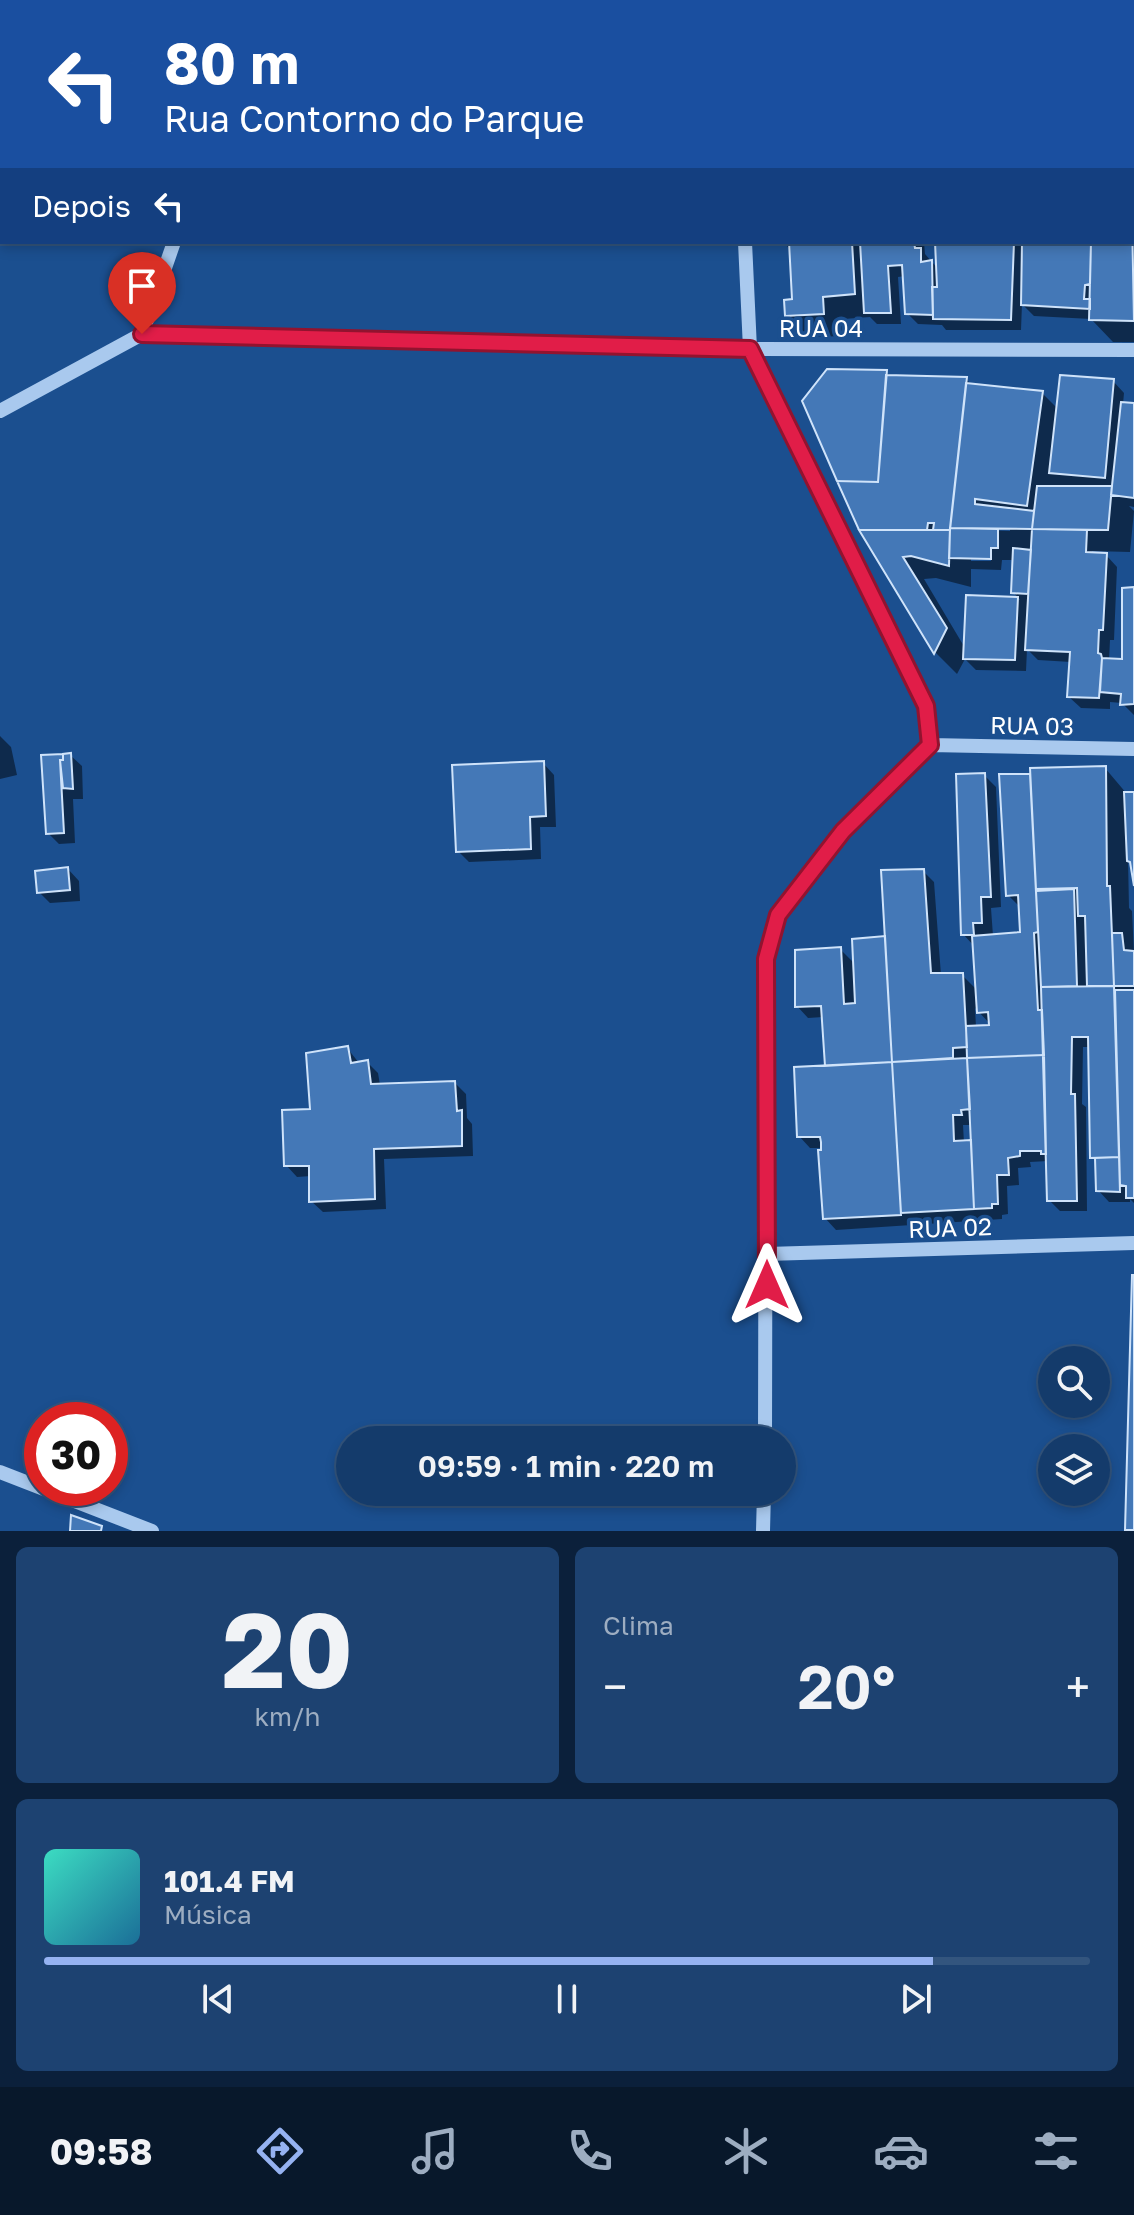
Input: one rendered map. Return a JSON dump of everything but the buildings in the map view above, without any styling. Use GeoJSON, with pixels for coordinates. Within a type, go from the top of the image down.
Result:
{"type":"FeatureCollection","features":[{"type":"Feature","properties":{"kind":"street"},"geometry":{"type":"LineString","coordinates":[[142,334],[173,244]]}},
{"type":"Feature","properties":{"kind":"street"},"geometry":{"type":"LineString","coordinates":[[745,244],[750,349],[926,706],[930,745],[843,831],[778,915],[766,959],[765,1426]]}},
{"type":"Feature","properties":{"kind":"street","name":"RUA 04"},"geometry":{"type":"LineString","coordinates":[[0,411],[142,334],[750,349],[1134,350]]}},
{"type":"Feature","properties":{"kind":"street","name":"RUA 03"},"geometry":{"type":"LineString","coordinates":[[930,745],[1134,749]]}},
{"type":"Feature","properties":{"kind":"street","name":"RUA 02"},"geometry":{"type":"LineString","coordinates":[[767,1254],[1134,1243]]}},
{"type":"Feature","properties":{"kind":"street"},"geometry":{"type":"LineString","coordinates":[[0,1472],[152,1531]]}},
{"type":"Feature","properties":{"kind":"street"},"geometry":{"type":"LineString","coordinates":[[763,1531],[764,1506]]}},
{"type":"Feature","properties":{"kind":"route"},"geometry":{"type":"LineString","coordinates":[[142,334],[750,349],[926,706],[930,745],[843,831],[778,915],[766,959],[767,1285]]}}]}
